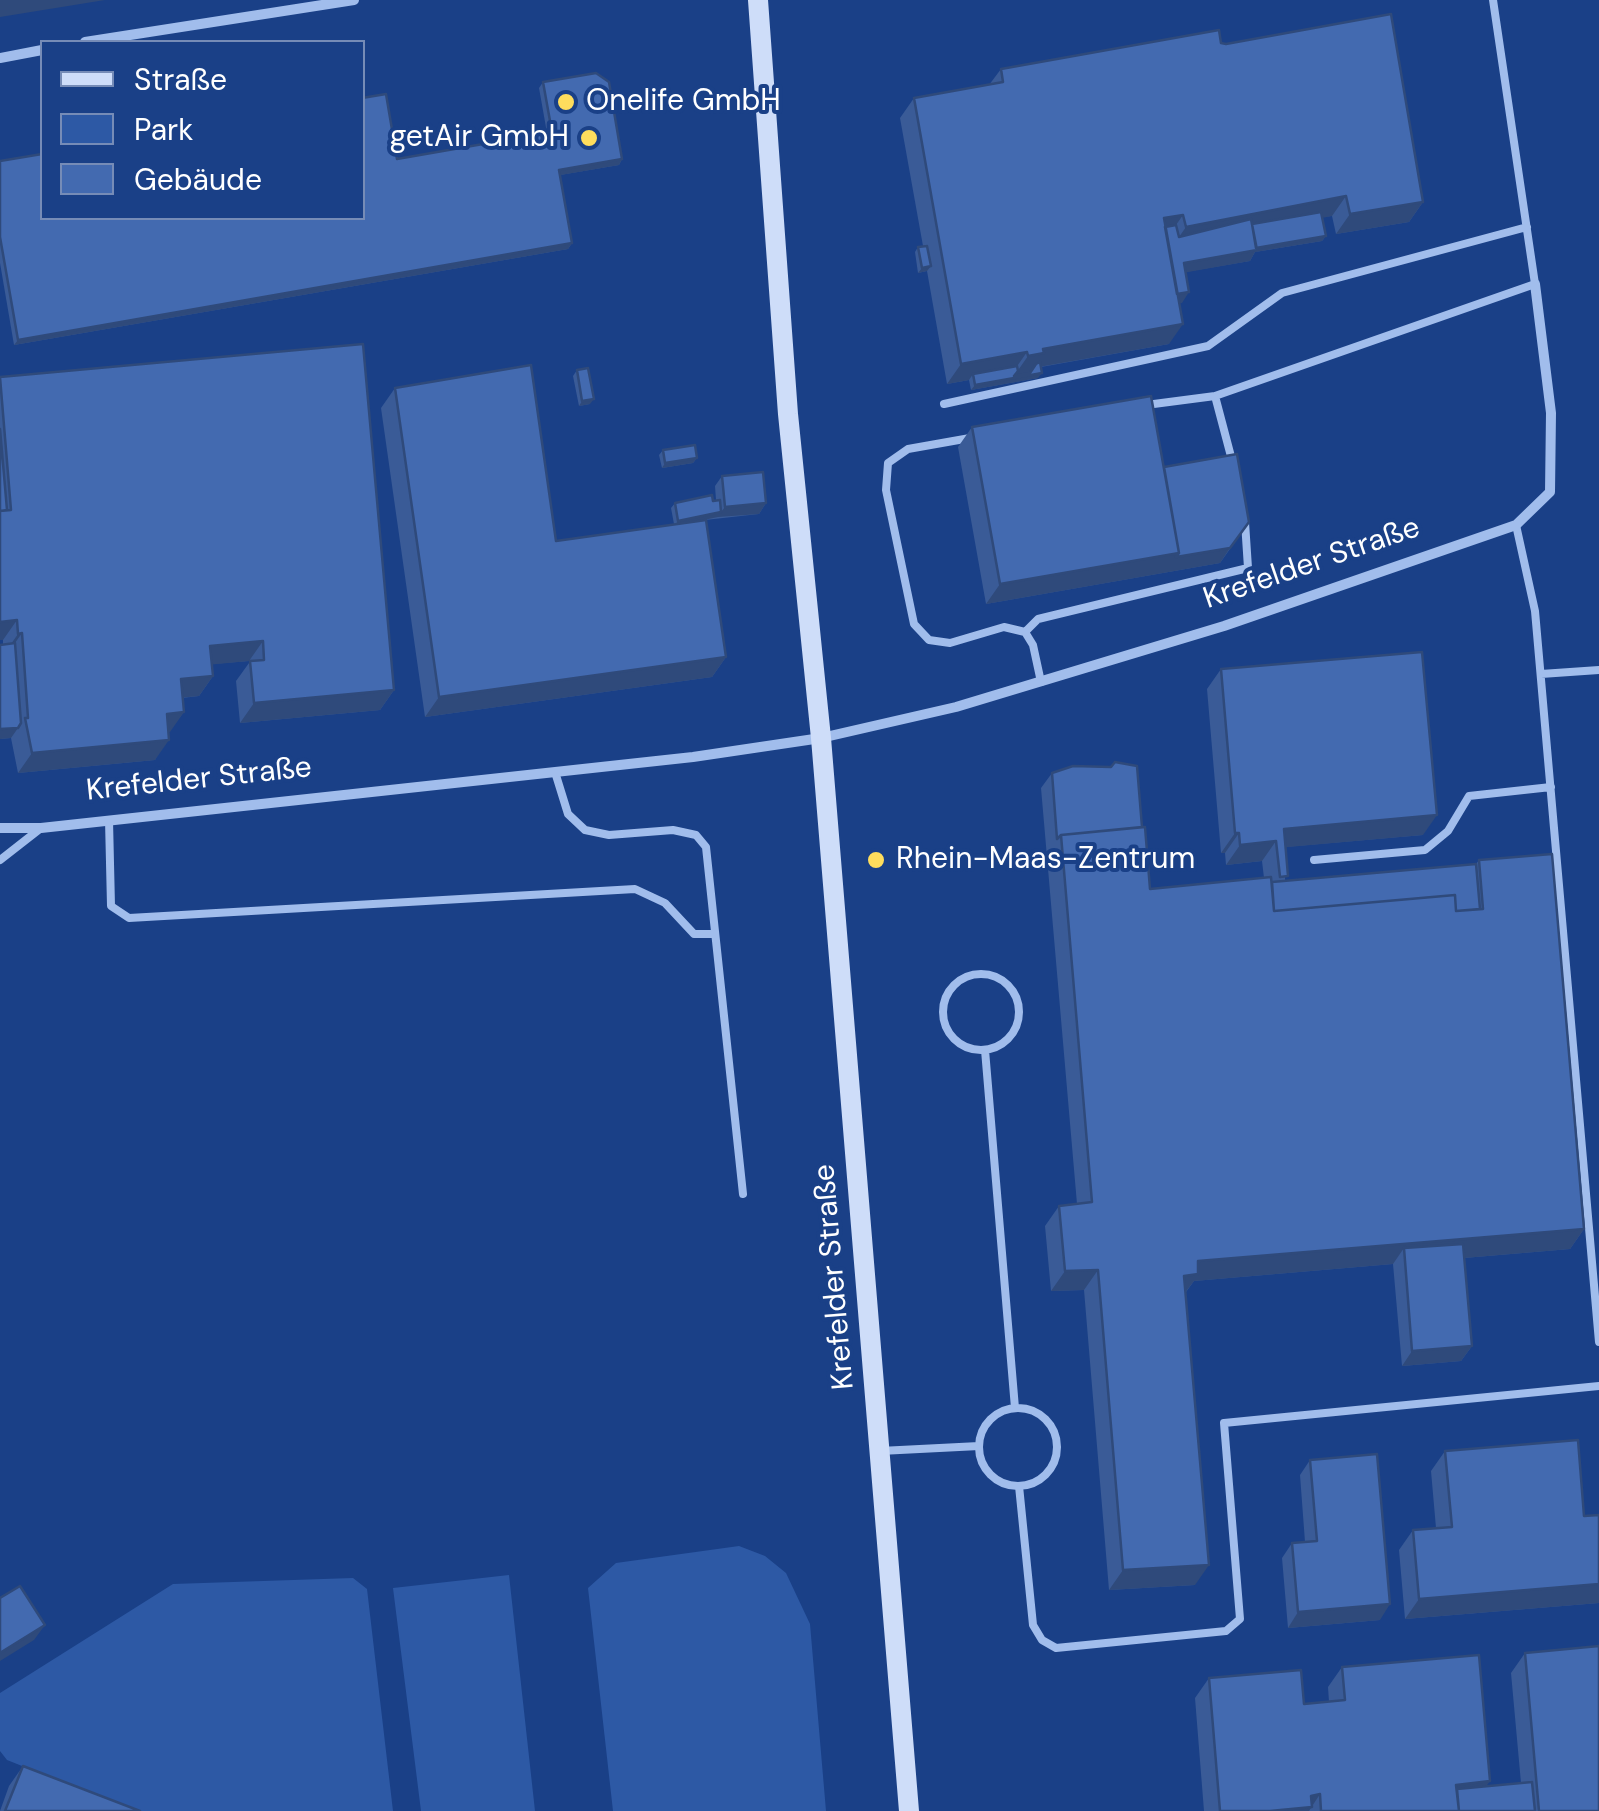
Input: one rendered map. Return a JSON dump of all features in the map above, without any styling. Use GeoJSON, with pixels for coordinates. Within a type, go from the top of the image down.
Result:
{"type":"FeatureCollection","features":[{"type":"Feature","properties":{"kind":"street"},"geometry":{"type":"LineString","coordinates":[[98,40],[354,0]]}},
{"type":"Feature","properties":{"kind":"street","name":"Krefelder Straße"},"geometry":{"type":"LineString","coordinates":[[758,0],[788,414],[821,738],[909,1811]]}},
{"type":"Feature","properties":{"kind":"street"},"geometry":{"type":"LineString","coordinates":[[0,58],[40,50]]}},
{"type":"Feature","properties":{"kind":"street","name":"Krefelder Straße"},"geometry":{"type":"LineString","coordinates":[[0,828],[40,828],[555,772],[821,738],[1041,682],[1224,626],[1516,525],[1550,492],[1550,412],[1535,284]]}},
{"type":"Feature","properties":{"kind":"lane"},"geometry":{"type":"LineString","coordinates":[[1134,407],[1215,396],[1535,284],[1493,0]]}},
{"type":"Feature","properties":{"kind":"lane"},"geometry":{"type":"LineString","coordinates":[[944,404],[1208,346],[1282,292],[1527,227]]}},
{"type":"Feature","properties":{"kind":"lane"},"geometry":{"type":"LineString","coordinates":[[1215,396],[1234,469]]}},
{"type":"Feature","properties":{"kind":"lane"},"geometry":{"type":"LineString","coordinates":[[984,435],[908,449],[888,463],[886,490],[914,624],[929,640],[950,643],[1004,627],[1025,632],[1033,645],[1041,682]]}},
{"type":"Feature","properties":{"kind":"lane"},"geometry":{"type":"LineString","coordinates":[[1025,632],[1038,619],[1248,568],[1244,505]]}},
{"type":"Feature","properties":{"kind":"lane"},"geometry":{"type":"LineString","coordinates":[[1516,525],[1535,611],[1599,1342]]}},
{"type":"Feature","properties":{"kind":"lane"},"geometry":{"type":"LineString","coordinates":[[1541,674],[1599,670]]}},
{"type":"Feature","properties":{"kind":"lane"},"geometry":{"type":"LineString","coordinates":[[555,772],[568,814],[585,830],[609,835],[674,830],[696,835],[706,847],[743,1194]]}},
{"type":"Feature","properties":{"kind":"lane"},"geometry":{"type":"LineString","coordinates":[[1314,860],[1425,850],[1448,831],[1469,796],[1551,787]]}},
{"type":"Feature","properties":{"kind":"lane"},"geometry":{"type":"LineString","coordinates":[[109,820],[111,906],[129,918],[635,889],[665,903],[694,934],[715,934]]}},
{"type":"Feature","properties":{"kind":"lane"},"geometry":{"type":"LineString","coordinates":[[0,860],[40,828]]}},
{"type":"Feature","properties":{"kind":"lane"},"geometry":{"type":"LineString","coordinates":[[978,974],[1003,981],[1012,990],[1019,1015],[1008,1038],[985,1050],[973,1050],[952,1038],[943,1016],[944,1004],[956,983],[978,974]]}},
{"type":"Feature","properties":{"kind":"lane"},"geometry":{"type":"LineString","coordinates":[[985,1050],[1015,1408]]}},
{"type":"Feature","properties":{"kind":"lane"},"geometry":{"type":"LineString","coordinates":[[1019,1486],[1033,1625],[1042,1640],[1056,1648],[1072,1648],[1226,1631],[1240,1620],[1224,1423],[1599,1386]]}},
{"type":"Feature","properties":{"kind":"lane"},"geometry":{"type":"LineString","coordinates":[[1015,1408],[1028,1409],[1048,1422],[1057,1445],[1050,1468],[1042,1477],[1019,1486],[995,1478],[981,1459],[979,1446],[986,1424],[1015,1408]]}},
{"type":"Feature","properties":{"kind":"lane"},"geometry":{"type":"LineString","coordinates":[[880,1451],[979,1446]]}},
{"type":"Feature","properties":{"kind":"green space"},"geometry":{"type":"Polygon","coordinates":[[[739,1546],[765,1556],[786,1573],[810,1624],[826,1811],[613,1811],[588,1588],[616,1563],[739,1546]]]}},
{"type":"Feature","properties":{"kind":"green space"},"geometry":{"type":"Polygon","coordinates":[[[509,1575],[535,1811],[421,1811],[393,1588],[509,1575]]]}},
{"type":"Feature","properties":{"kind":"green space"},"geometry":{"type":"Polygon","coordinates":[[[353,1578],[367,1589],[393,1811],[135,1811],[7,1760],[0,1751],[0,1693],[173,1584],[353,1578]]]}},
{"type":"Feature","properties":{"kind":"building"},"geometry":{"type":"Polygon","coordinates":[[[1391,14],[1423,202],[1350,214],[1346,196],[1186,227],[1183,215],[1164,218],[1183,324],[1043,349],[1044,353],[1028,356],[1027,352],[961,364],[914,98],[1003,82],[1001,69],[1219,30],[1221,43],[1226,44],[1391,14]]]}},
{"type":"Feature","properties":{"kind":"building"},"geometry":{"type":"Polygon","coordinates":[[[596,73],[609,82],[622,159],[559,170],[572,243],[18,340],[0,237],[0,161],[40,154],[40,220],[365,220],[365,98],[386,94],[397,159],[552,132],[543,82],[596,73]]]}},
{"type":"Feature","properties":{"kind":"building"},"geometry":{"type":"Polygon","coordinates":[[[1321,212],[1326,236],[1256,248],[1252,224],[1321,212]]]}},
{"type":"Feature","properties":{"kind":"building"},"geometry":{"type":"Polygon","coordinates":[[[1251,219],[1257,250],[1184,263],[1189,292],[1177,294],[1165,227],[1176,225],[1179,237],[1251,219]]]}},
{"type":"Feature","properties":{"kind":"building"},"geometry":{"type":"Polygon","coordinates":[[[927,246],[931,266],[922,268],[918,247],[927,246]]]}},
{"type":"Feature","properties":{"kind":"building"},"geometry":{"type":"Polygon","coordinates":[[[363,344],[394,690],[254,703],[250,661],[264,660],[263,641],[210,646],[213,676],[181,679],[184,712],[167,714],[169,740],[32,753],[25,718],[22,633],[18,634],[17,620],[0,622],[0,511],[11,510],[0,377],[363,344]]]}},
{"type":"Feature","properties":{"kind":"building"},"geometry":{"type":"Polygon","coordinates":[[[1040,362],[1042,373],[975,385],[973,374],[1017,366],[1014,376],[1030,373],[1040,362]]]}},
{"type":"Feature","properties":{"kind":"building"},"geometry":{"type":"Polygon","coordinates":[[[531,365],[556,541],[706,520],[726,657],[439,697],[395,388],[531,365]]]}},
{"type":"Feature","properties":{"kind":"building"},"geometry":{"type":"Polygon","coordinates":[[[588,368],[594,399],[582,401],[577,370],[588,368]]]}},
{"type":"Feature","properties":{"kind":"building"},"geometry":{"type":"Polygon","coordinates":[[[1151,396],[1179,553],[1000,584],[972,427],[1151,396]]]}},
{"type":"Feature","properties":{"kind":"building"},"geometry":{"type":"Polygon","coordinates":[[[0,429],[7,510],[0,511],[0,429]]]}},
{"type":"Feature","properties":{"kind":"building"},"geometry":{"type":"Polygon","coordinates":[[[695,445],[697,458],[665,463],[663,450],[695,445]]]}},
{"type":"Feature","properties":{"kind":"building"},"geometry":{"type":"Polygon","coordinates":[[[1237,454],[1249,522],[1230,548],[1176,557],[1179,553],[1164,467],[1237,454]]]}},
{"type":"Feature","properties":{"kind":"building"},"geometry":{"type":"Polygon","coordinates":[[[763,472],[766,503],[725,507],[722,476],[763,472]]]}},
{"type":"Feature","properties":{"kind":"building"},"geometry":{"type":"Polygon","coordinates":[[[712,495],[713,501],[720,500],[721,512],[678,521],[675,503],[712,495]]]}},
{"type":"Feature","properties":{"kind":"building"},"geometry":{"type":"Polygon","coordinates":[[[15,643],[21,723],[18,728],[0,729],[0,645],[15,643]]]}},
{"type":"Feature","properties":{"kind":"building"},"geometry":{"type":"Polygon","coordinates":[[[1422,652],[1437,815],[1284,829],[1288,876],[1280,877],[1276,841],[1240,845],[1239,833],[1235,833],[1221,669],[1422,652]]]}},
{"type":"Feature","properties":{"kind":"building"},"geometry":{"type":"Polygon","coordinates":[[[1115,762],[1137,766],[1142,827],[1061,835],[1057,839],[1052,773],[1073,766],[1111,767],[1115,762]]]}},
{"type":"Feature","properties":{"kind":"building"},"geometry":{"type":"Polygon","coordinates":[[[1145,827],[1150,889],[1271,877],[1274,911],[1455,895],[1456,911],[1483,909],[1479,860],[1552,854],[1584,1229],[1198,1261],[1198,1274],[1184,1276],[1209,1565],[1123,1570],[1098,1270],[1065,1271],[1059,1206],[1092,1202],[1061,835],[1145,827]]]}},
{"type":"Feature","properties":{"kind":"building"},"geometry":{"type":"Polygon","coordinates":[[[1476,864],[1480,909],[1456,911],[1455,895],[1274,911],[1272,882],[1476,864]]]}},
{"type":"Feature","properties":{"kind":"building"},"geometry":{"type":"Polygon","coordinates":[[[1463,1244],[1472,1346],[1412,1351],[1404,1248],[1463,1244]]]}},
{"type":"Feature","properties":{"kind":"building"},"geometry":{"type":"Polygon","coordinates":[[[1578,1440],[1584,1516],[1599,1515],[1599,1584],[1419,1599],[1413,1530],[1452,1527],[1445,1451],[1578,1440]]]}},
{"type":"Feature","properties":{"kind":"building"},"geometry":{"type":"Polygon","coordinates":[[[1377,1454],[1390,1604],[1298,1612],[1292,1543],[1317,1541],[1310,1460],[1377,1454]]]}},
{"type":"Feature","properties":{"kind":"building"},"geometry":{"type":"Polygon","coordinates":[[[20,1586],[45,1625],[0,1653],[0,1598],[20,1586]]]}},
{"type":"Feature","properties":{"kind":"building"},"geometry":{"type":"Polygon","coordinates":[[[1599,1646],[1599,1811],[1539,1811],[1525,1653],[1599,1646]]]}},
{"type":"Feature","properties":{"kind":"building"},"geometry":{"type":"Polygon","coordinates":[[[1479,1655],[1490,1781],[1456,1785],[1459,1811],[1321,1811],[1320,1794],[1311,1796],[1312,1807],[1220,1811],[1209,1678],[1301,1670],[1304,1704],[1345,1700],[1342,1667],[1479,1655]]]}},
{"type":"Feature","properties":{"kind":"building"},"geometry":{"type":"Polygon","coordinates":[[[23,1766],[140,1811],[5,1811],[23,1766]]]}},
{"type":"Feature","properties":{"kind":"building"},"geometry":{"type":"Polygon","coordinates":[[[1532,1782],[1535,1811],[1459,1811],[1457,1789],[1532,1782]]]}},
{"type":"Feature","properties":{"kind":"place","name":"Onelife GmbH"},"geometry":{"type":"Point","coordinates":[566,102]}},
{"type":"Feature","properties":{"kind":"place","name":"getAir GmbH"},"geometry":{"type":"Point","coordinates":[589,138]}},
{"type":"Feature","properties":{"kind":"place","name":"Rhein-Maas-Zentrum"},"geometry":{"type":"Point","coordinates":[876,860]}}]}
